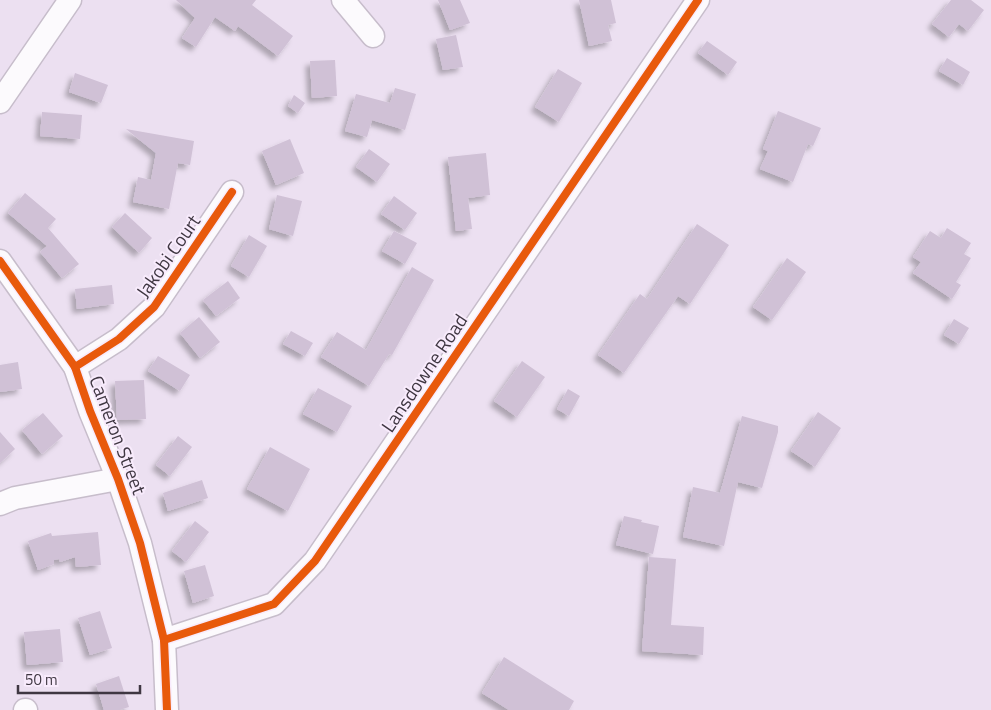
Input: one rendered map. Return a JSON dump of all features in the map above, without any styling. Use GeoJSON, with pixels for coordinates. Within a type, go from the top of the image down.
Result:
{"type":"FeatureCollection","features":[{"type":"Feature","properties":{"kind":"street"},"geometry":{"type":"LineString","coordinates":[[343,0],[373,36]]}},
{"type":"Feature","properties":{"kind":"street","name":"Lansdowne Road"},"geometry":{"type":"LineString","coordinates":[[164,640],[274,604],[315,561],[698,0]]}},
{"type":"Feature","properties":{"kind":"street"},"geometry":{"type":"LineString","coordinates":[[0,102],[67,1]]}},
{"type":"Feature","properties":{"kind":"street","name":"Jakobi Court"},"geometry":{"type":"LineString","coordinates":[[75,367],[119,339],[154,307],[232,192]]}},
{"type":"Feature","properties":{"kind":"street","name":"Cameron Street"},"geometry":{"type":"LineString","coordinates":[[0,261],[75,367],[90,411],[118,478],[140,543],[164,640]]}},
{"type":"Feature","properties":{"kind":"street"},"geometry":{"type":"LineString","coordinates":[[0,504],[15,498],[118,478]]}},
{"type":"Feature","properties":{"kind":"street"},"geometry":{"type":"LineString","coordinates":[[164,640],[167,710]]}},
{"type":"Feature","properties":{"kind":"building"},"geometry":{"type":"Polygon","coordinates":[[[176,0],[256,0],[252,5],[293,36],[278,56],[238,26],[235,31],[215,17],[196,47],[182,38],[195,18],[176,0]]]}},
{"type":"Feature","properties":{"kind":"building"},"geometry":{"type":"Polygon","coordinates":[[[438,0],[460,0],[470,23],[450,30],[438,0]]]}},
{"type":"Feature","properties":{"kind":"building"},"geometry":{"type":"Polygon","coordinates":[[[579,0],[611,0],[616,23],[608,25],[612,41],[589,46],[579,0]]]}},
{"type":"Feature","properties":{"kind":"building"},"geometry":{"type":"Polygon","coordinates":[[[951,0],[971,0],[984,10],[968,31],[959,24],[949,37],[932,24],[951,0]]]}},
{"type":"Feature","properties":{"kind":"building"},"geometry":{"type":"Polygon","coordinates":[[[456,35],[463,67],[443,70],[436,39],[456,35]]]}},
{"type":"Feature","properties":{"kind":"building"},"geometry":{"type":"Polygon","coordinates":[[[707,41],[737,62],[728,75],[698,53],[707,41]]]}},
{"type":"Feature","properties":{"kind":"building"},"geometry":{"type":"Polygon","coordinates":[[[947,58],[970,72],[963,85],[939,71],[947,58]]]}},
{"type":"Feature","properties":{"kind":"building"},"geometry":{"type":"Polygon","coordinates":[[[335,60],[337,96],[312,98],[310,61],[335,60]]]}},
{"type":"Feature","properties":{"kind":"building"},"geometry":{"type":"Polygon","coordinates":[[[558,69],[582,83],[559,122],[535,107],[558,69]]]}},
{"type":"Feature","properties":{"kind":"building"},"geometry":{"type":"Polygon","coordinates":[[[75,73],[108,85],[101,103],[69,92],[75,73]]]}},
{"type":"Feature","properties":{"kind":"building"},"geometry":{"type":"Polygon","coordinates":[[[395,88],[416,94],[405,130],[372,120],[367,137],[345,131],[356,94],[390,103],[395,88]]]}},
{"type":"Feature","properties":{"kind":"building"},"geometry":{"type":"Polygon","coordinates":[[[294,95],[305,103],[298,113],[288,106],[294,95]]]}},
{"type":"Feature","properties":{"kind":"building"},"geometry":{"type":"Polygon","coordinates":[[[778,111],[821,128],[813,146],[808,144],[793,182],[760,169],[768,151],[763,149],[778,111]]]}},
{"type":"Feature","properties":{"kind":"building"},"geometry":{"type":"Polygon","coordinates":[[[42,112],[82,115],[80,139],[40,136],[42,112]]]}},
{"type":"Feature","properties":{"kind":"building"},"geometry":{"type":"Polygon","coordinates":[[[126,129],[194,141],[190,165],[178,163],[169,209],[133,202],[138,177],[151,180],[156,153],[126,129]]]}},
{"type":"Feature","properties":{"kind":"building"},"geometry":{"type":"Polygon","coordinates":[[[290,139],[304,173],[276,185],[262,151],[290,139]]]}},
{"type":"Feature","properties":{"kind":"building"},"geometry":{"type":"Polygon","coordinates":[[[369,149],[390,164],[377,182],[356,167],[369,149]]]}},
{"type":"Feature","properties":{"kind":"building"},"geometry":{"type":"Polygon","coordinates":[[[486,153],[490,195],[468,198],[472,229],[456,231],[448,157],[486,153]]]}},
{"type":"Feature","properties":{"kind":"building"},"geometry":{"type":"Polygon","coordinates":[[[25,193],[56,219],[48,228],[79,264],[62,278],[40,252],[47,246],[8,213],[25,193]]]}},
{"type":"Feature","properties":{"kind":"building"},"geometry":{"type":"Polygon","coordinates":[[[277,195],[302,201],[293,236],[269,229],[277,195]]]}},
{"type":"Feature","properties":{"kind":"building"},"geometry":{"type":"Polygon","coordinates":[[[394,196],[417,213],[405,230],[381,214],[394,196]]]}},
{"type":"Feature","properties":{"kind":"building"},"geometry":{"type":"Polygon","coordinates":[[[125,213],[152,238],[139,253],[112,227],[125,213]]]}},
{"type":"Feature","properties":{"kind":"building"},"geometry":{"type":"Polygon","coordinates":[[[697,224],[729,245],[690,304],[678,296],[624,373],[598,355],[640,294],[647,299],[697,224]]]}},
{"type":"Feature","properties":{"kind":"building"},"geometry":{"type":"Polygon","coordinates":[[[947,228],[971,243],[964,254],[971,258],[956,282],[961,285],[952,299],[913,273],[921,262],[913,257],[930,231],[941,238],[947,228]]]}},
{"type":"Feature","properties":{"kind":"building"},"geometry":{"type":"Polygon","coordinates":[[[394,231],[417,243],[405,264],[382,251],[394,231]]]}},
{"type":"Feature","properties":{"kind":"building"},"geometry":{"type":"Polygon","coordinates":[[[249,235],[267,246],[249,277],[231,266],[249,235]]]}},
{"type":"Feature","properties":{"kind":"building"},"geometry":{"type":"Polygon","coordinates":[[[787,258],[806,272],[772,320],[753,307],[787,258]]]}},
{"type":"Feature","properties":{"kind":"building"},"geometry":{"type":"Polygon","coordinates":[[[412,267],[434,280],[392,355],[389,354],[369,386],[321,357],[337,332],[366,350],[412,267]]]}},
{"type":"Feature","properties":{"kind":"building"},"geometry":{"type":"Polygon","coordinates":[[[228,281],[240,298],[216,316],[203,300],[228,281]]]}},
{"type":"Feature","properties":{"kind":"building"},"geometry":{"type":"Polygon","coordinates":[[[112,285],[114,304],[77,309],[75,289],[112,285]]]}},
{"type":"Feature","properties":{"kind":"building"},"geometry":{"type":"Polygon","coordinates":[[[199,317],[220,342],[200,358],[180,333],[199,317]]]}},
{"type":"Feature","properties":{"kind":"building"},"geometry":{"type":"Polygon","coordinates":[[[954,319],[969,328],[959,344],[944,335],[954,319]]]}},
{"type":"Feature","properties":{"kind":"building"},"geometry":{"type":"Polygon","coordinates":[[[291,331],[313,343],[305,356],[283,344],[291,331]]]}},
{"type":"Feature","properties":{"kind":"building"},"geometry":{"type":"Polygon","coordinates":[[[158,356],[190,375],[180,391],[148,371],[158,356]]]}},
{"type":"Feature","properties":{"kind":"building"},"geometry":{"type":"Polygon","coordinates":[[[522,361],[545,377],[517,417],[494,401],[522,361]]]}},
{"type":"Feature","properties":{"kind":"building"},"geometry":{"type":"Polygon","coordinates":[[[18,362],[22,389],[0,392],[0,365],[18,362]]]}},
{"type":"Feature","properties":{"kind":"building"},"geometry":{"type":"Polygon","coordinates":[[[144,380],[146,419],[117,420],[115,381],[144,380]]]}},
{"type":"Feature","properties":{"kind":"building"},"geometry":{"type":"Polygon","coordinates":[[[318,388],[352,406],[337,432],[303,414],[318,388]]]}},
{"type":"Feature","properties":{"kind":"building"},"geometry":{"type":"Polygon","coordinates":[[[568,389],[580,396],[569,416],[557,409],[568,389]]]}},
{"type":"Feature","properties":{"kind":"building"},"geometry":{"type":"Polygon","coordinates":[[[818,412],[841,428],[815,467],[791,451],[818,412]]]}},
{"type":"Feature","properties":{"kind":"building"},"geometry":{"type":"Polygon","coordinates":[[[43,413],[63,436],[42,454],[22,430],[43,413]]]}},
{"type":"Feature","properties":{"kind":"building"},"geometry":{"type":"Polygon","coordinates":[[[742,416],[778,426],[762,488],[738,482],[724,546],[683,537],[693,487],[720,493],[742,416]]]}},
{"type":"Feature","properties":{"kind":"building"},"geometry":{"type":"Polygon","coordinates":[[[0,432],[15,449],[0,463],[0,432]]]}},
{"type":"Feature","properties":{"kind":"building"},"geometry":{"type":"Polygon","coordinates":[[[178,436],[192,447],[170,476],[156,465],[178,436]]]}},
{"type":"Feature","properties":{"kind":"building"},"geometry":{"type":"Polygon","coordinates":[[[270,447],[310,469],[288,511],[247,489],[270,447]]]}},
{"type":"Feature","properties":{"kind":"building"},"geometry":{"type":"Polygon","coordinates":[[[202,480],[208,498],[168,511],[163,493],[202,480]]]}},
{"type":"Feature","properties":{"kind":"building"},"geometry":{"type":"Polygon","coordinates":[[[624,516],[659,526],[653,554],[616,545],[624,516]]]}},
{"type":"Feature","properties":{"kind":"building"},"geometry":{"type":"Polygon","coordinates":[[[195,521],[209,532],[186,562],[172,551],[195,521]]]}},
{"type":"Feature","properties":{"kind":"building"},"geometry":{"type":"Polygon","coordinates":[[[98,532],[101,565],[76,567],[75,557],[60,562],[59,559],[54,560],[54,564],[38,570],[28,541],[51,533],[52,536],[98,532]]]}},
{"type":"Feature","properties":{"kind":"building"},"geometry":{"type":"Polygon","coordinates":[[[649,557],[676,559],[671,625],[704,627],[703,655],[642,651],[649,557]]]}},
{"type":"Feature","properties":{"kind":"building"},"geometry":{"type":"Polygon","coordinates":[[[205,565],[214,596],[193,603],[184,571],[205,565]]]}},
{"type":"Feature","properties":{"kind":"building"},"geometry":{"type":"Polygon","coordinates":[[[100,611],[112,648],[90,655],[78,618],[100,611]]]}},
{"type":"Feature","properties":{"kind":"building"},"geometry":{"type":"Polygon","coordinates":[[[60,629],[63,662],[27,665],[24,632],[60,629]]]}},
{"type":"Feature","properties":{"kind":"building"},"geometry":{"type":"Polygon","coordinates":[[[504,657],[574,701],[569,710],[509,710],[482,693],[504,657]]]}},
{"type":"Feature","properties":{"kind":"building"},"geometry":{"type":"Polygon","coordinates":[[[119,676],[129,707],[119,710],[104,710],[96,684],[119,676]]]}},
{"type":"Feature","properties":{"kind":"cycle path"},"geometry":{"type":"LineString","coordinates":[[164,640],[274,604],[315,561],[698,0]]}},
{"type":"Feature","properties":{"kind":"cycle path"},"geometry":{"type":"LineString","coordinates":[[75,367],[119,339],[154,307],[232,192]]}},
{"type":"Feature","properties":{"kind":"cycle path"},"geometry":{"type":"LineString","coordinates":[[0,261],[75,367],[90,411],[118,479],[140,543],[164,640],[167,710]]}}]}
